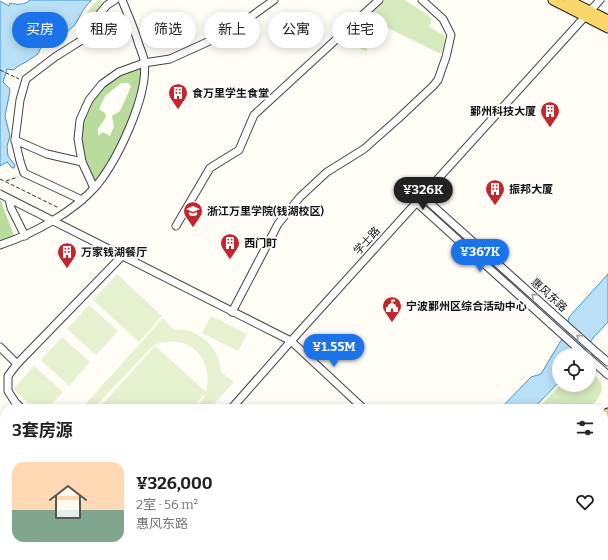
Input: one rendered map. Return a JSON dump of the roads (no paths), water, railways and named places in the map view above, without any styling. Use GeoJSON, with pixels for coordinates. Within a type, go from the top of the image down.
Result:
{"type":"FeatureCollection","features":[{"type":"Feature","properties":{"kind":"main road"},"geometry":{"type":"LineString","coordinates":[[553,0],[608,20]]}},
{"type":"Feature","properties":{"kind":"main road"},"geometry":{"type":"LineString","coordinates":[[568,0],[608,28]]}},
{"type":"Feature","properties":{"kind":"street"},"geometry":{"type":"LineString","coordinates":[[82,200],[24,173],[15,140],[20,100],[26,79],[55,57],[82,40],[89,27],[107,4],[114,0]]}},
{"type":"Feature","properties":{"kind":"street"},"geometry":{"type":"LineString","coordinates":[[0,246],[24,236],[52,221],[82,200],[94,188],[112,164],[122,146],[139,104],[144,76],[144,60],[134,29],[122,0]]}},
{"type":"Feature","properties":{"kind":"street"},"geometry":{"type":"LineString","coordinates":[[94,188],[82,162],[78,139],[80,120],[90,100],[102,84],[119,72],[144,63],[170,59],[225,34],[274,0]]}},
{"type":"Feature","properties":{"kind":"street"},"geometry":{"type":"LineString","coordinates":[[176,226],[210,168],[239,150],[254,115],[379,0]]}},
{"type":"Feature","properties":{"kind":"street"},"geometry":{"type":"LineString","coordinates":[[232,312],[278,224],[300,197],[327,172],[364,149],[438,80],[446,57],[451,35],[443,19],[422,0]]}},
{"type":"Feature","properties":{"kind":"street","name":"学士路"},"geometry":{"type":"LineString","coordinates":[[236,404],[600,0]]}},
{"type":"Feature","properties":{"kind":"street"},"geometry":{"type":"LineString","coordinates":[[15,140],[47,154],[82,162]]}},
{"type":"Feature","properties":{"kind":"street"},"geometry":{"type":"LineString","coordinates":[[0,194],[291,342],[359,404]]}},
{"type":"Feature","properties":{"kind":"street","name":"惠风东路"},"geometry":{"type":"LineString","coordinates":[[422,196],[608,362]]}},
{"type":"Feature","properties":{"kind":"street"},"geometry":{"type":"LineString","coordinates":[[9,199],[11,208],[24,236]]}},
{"type":"Feature","properties":{"kind":"street","name":"惠风东路"},"geometry":{"type":"LineString","coordinates":[[417,203],[577,348]]}},
{"type":"Feature","properties":{"kind":"street"},"geometry":{"type":"LineString","coordinates":[[17,404],[8,391],[8,376],[17,364],[122,256]]}},
{"type":"Feature","properties":{"kind":"street"},"geometry":{"type":"LineString","coordinates":[[0,348],[17,364]]}},
{"type":"Feature","properties":{"kind":"street"},"geometry":{"type":"LineString","coordinates":[[596,364],[608,375]]}},
{"type":"Feature","properties":{"kind":"water"},"geometry":{"type":"Polygon","coordinates":[[[30,0],[91,0],[82,12],[76,12],[76,23],[68,31],[68,12],[12,12],[12,48],[41,48],[38,54],[14,70],[7,69],[3,82],[10,89],[5,116],[10,136],[7,146],[8,156],[15,165],[14,168],[12,168],[7,162],[0,166],[0,1],[9,6],[10,3],[26,3],[30,0]]]}},
{"type":"Feature","properties":{"kind":"water"},"geometry":{"type":"Polygon","coordinates":[[[608,274],[608,322],[593,338],[587,348],[556,348],[566,332],[569,317],[608,274]]]}},
{"type":"Feature","properties":{"kind":"water"},"geometry":{"type":"Polygon","coordinates":[[[552,356],[552,389],[538,404],[505,404],[531,377],[541,374],[552,356]]]}},
{"type":"Feature","properties":{"kind":"place","name":"食万里学生食堂"},"geometry":{"type":"Point","coordinates":[178,110]}},
{"type":"Feature","properties":{"kind":"place","name":"鄞州科技大厦"},"geometry":{"type":"Point","coordinates":[550,128]}},
{"type":"Feature","properties":{"kind":"place","name":"振邦大厦"},"geometry":{"type":"Point","coordinates":[495,206]}},
{"type":"Feature","properties":{"kind":"place","name":"浙江万里学院(钱湖校区)"},"geometry":{"type":"Point","coordinates":[193,228]}},
{"type":"Feature","properties":{"kind":"place","name":"西门町"},"geometry":{"type":"Point","coordinates":[230,260]}},
{"type":"Feature","properties":{"kind":"place","name":"万家钱湖餐厅"},"geometry":{"type":"Point","coordinates":[67,269]}},
{"type":"Feature","properties":{"kind":"place","name":"宁波鄞州区综合活动中心"},"geometry":{"type":"Point","coordinates":[392,323]}}]}
